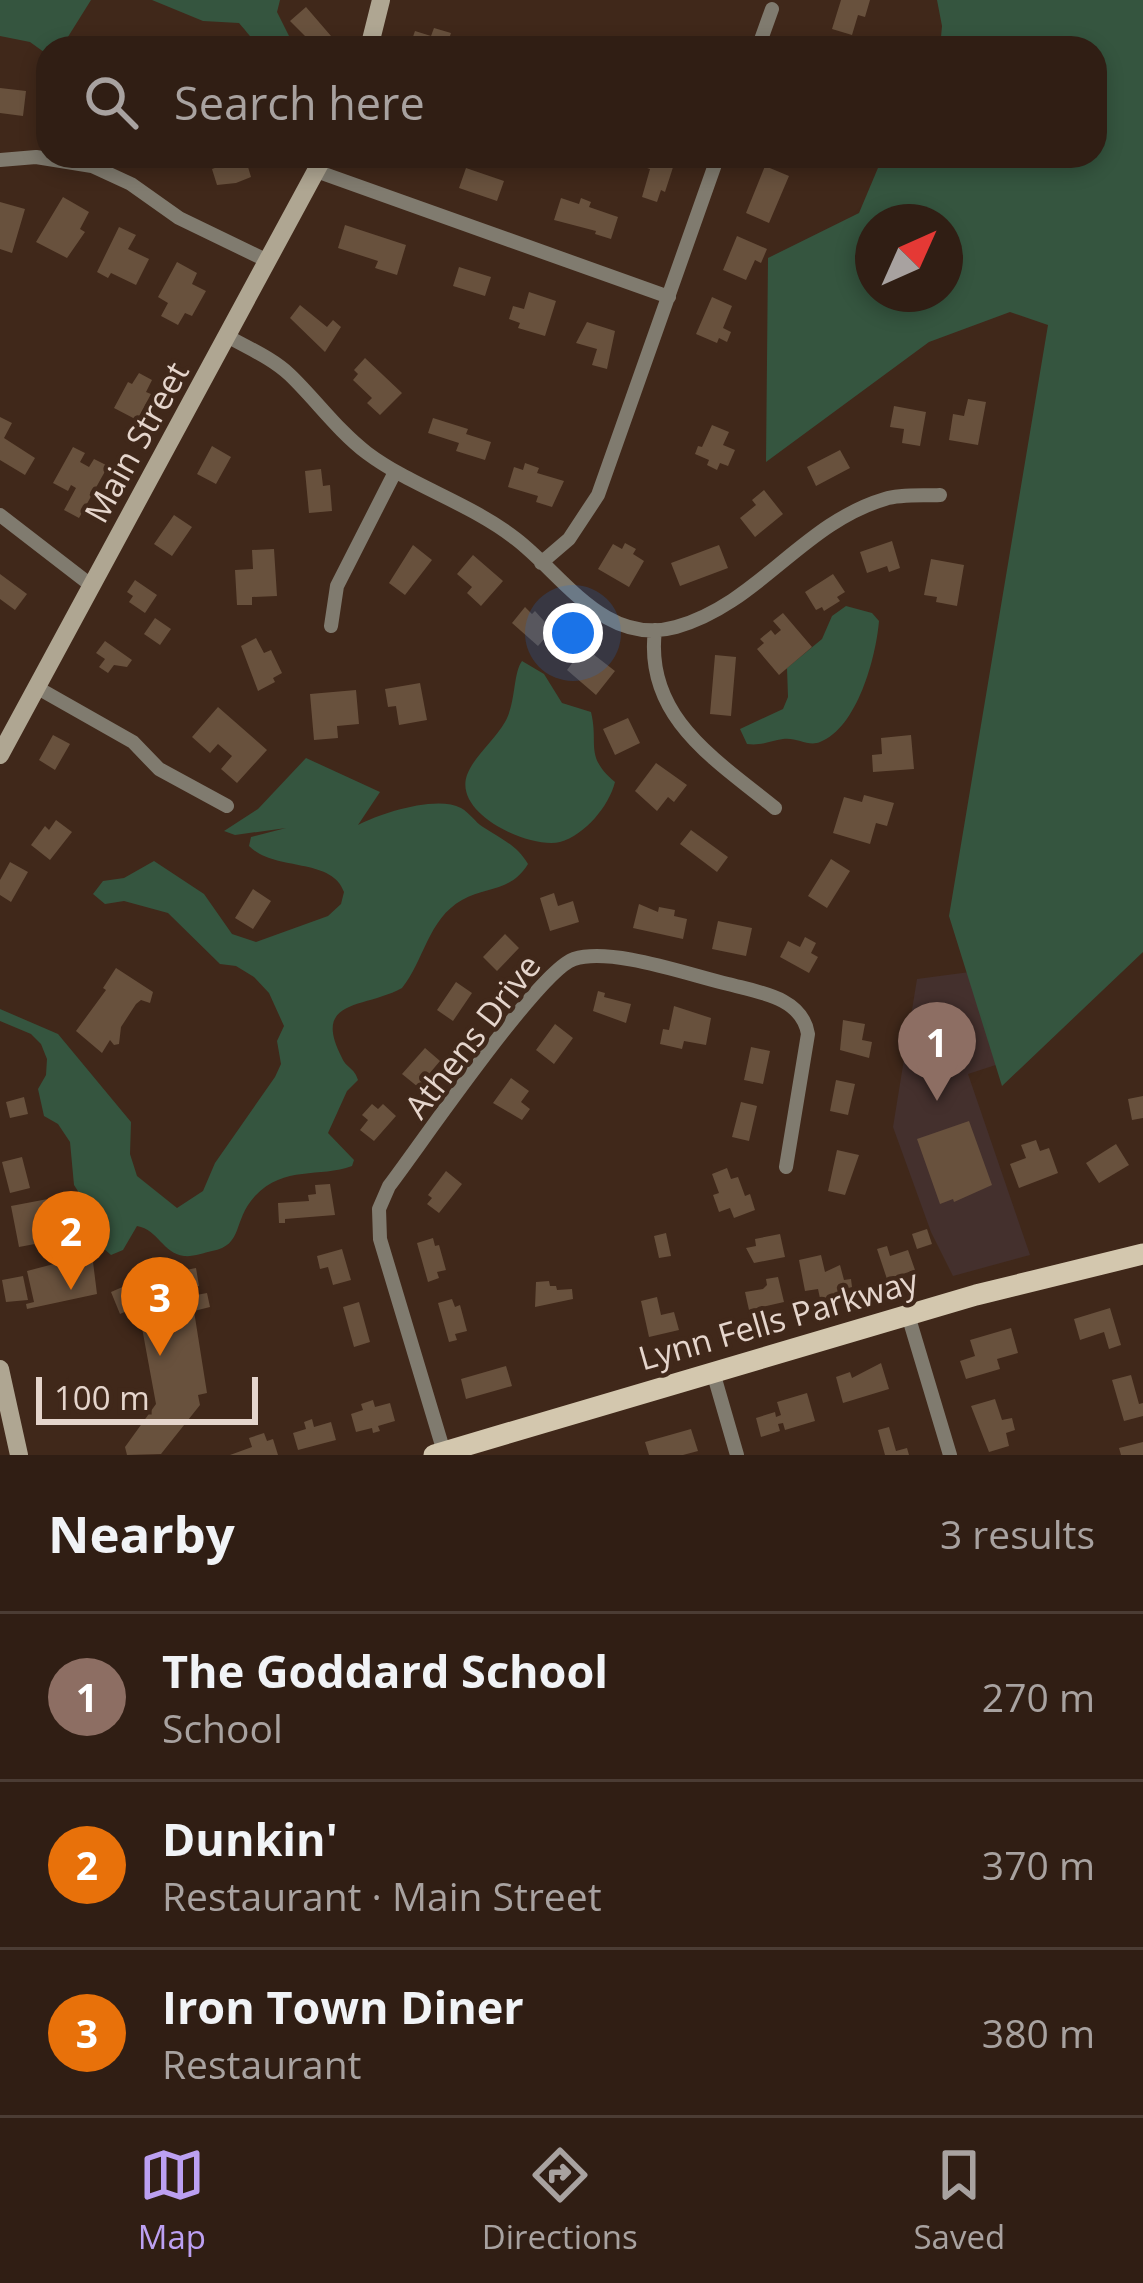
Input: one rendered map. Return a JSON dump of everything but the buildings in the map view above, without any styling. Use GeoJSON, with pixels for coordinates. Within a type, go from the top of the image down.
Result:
{"type":"FeatureCollection","features":[{"type":"Feature","properties":{"kind":"main road"},"geometry":{"type":"LineString","coordinates":[[373,36],[381,0]]}},
{"type":"Feature","properties":{"kind":"main road","name":"Main Street"},"geometry":{"type":"LineString","coordinates":[[0,755],[318,168]]}},
{"type":"Feature","properties":{"kind":"main road","name":"Lynn Fells Parkway"},"geometry":{"type":"LineString","coordinates":[[439,1453],[908,1315],[1141,1260]]}},
{"type":"Feature","properties":{"kind":"main road"},"geometry":{"type":"LineString","coordinates":[[0,1369],[19,1455]]}},
{"type":"Feature","properties":{"kind":"street"},"geometry":{"type":"LineString","coordinates":[[762,36],[772,9]]}},
{"type":"Feature","properties":{"kind":"street"},"geometry":{"type":"LineString","coordinates":[[0,160],[36,157]]}},
{"type":"Feature","properties":{"kind":"street"},"geometry":{"type":"LineString","coordinates":[[96,168],[131,184],[179,218],[268,261]]}},
{"type":"Feature","properties":{"kind":"street"},"geometry":{"type":"LineString","coordinates":[[330,168],[669,297]]}},
{"type":"Feature","properties":{"kind":"street"},"geometry":{"type":"LineString","coordinates":[[541,563],[569,539],[598,495],[714,168]]}},
{"type":"Feature","properties":{"kind":"street"},"geometry":{"type":"LineString","coordinates":[[227,336],[287,372],[364,450],[395,472],[463,503],[518,541],[594,610],[655,630],[690,622],[731,603],[808,538],[855,510],[892,496],[940,495]]}},
{"type":"Feature","properties":{"kind":"street"},"geometry":{"type":"LineString","coordinates":[[331,626],[338,586],[395,472]]}},
{"type":"Feature","properties":{"kind":"street"},"geometry":{"type":"LineString","coordinates":[[0,515],[92,586]]}},
{"type":"Feature","properties":{"kind":"street"},"geometry":{"type":"LineString","coordinates":[[655,630],[652,651],[658,676],[680,727],[775,808]]}},
{"type":"Feature","properties":{"kind":"street"},"geometry":{"type":"LineString","coordinates":[[36,687],[133,742],[159,769],[226,806]]}},
{"type":"Feature","properties":{"kind":"street","name":"Athens Drive"},"geometry":{"type":"LineString","coordinates":[[439,1453],[378,1233],[379,1209],[389,1186],[518,1014],[562,964],[587,956],[617,958],[746,989],[795,1007],[808,1034],[786,1167]]}},
{"type":"Feature","properties":{"kind":"street"},"geometry":{"type":"LineString","coordinates":[[908,1315],[950,1455]]}},
{"type":"Feature","properties":{"kind":"street"},"geometry":{"type":"LineString","coordinates":[[713,1372],[737,1455]]}},
{"type":"Feature","properties":{"kind":"shaded area"},"geometry":{"type":"Polygon","coordinates":[[[1015,966],[1030,1054],[968,1074],[1030,1255],[953,1276],[931,1232],[893,1127],[917,979],[1015,966]]]}},
{"type":"Feature","properties":{"kind":"green space"},"geometry":{"type":"Polygon","coordinates":[[[0,0],[91,0],[68,36],[36,36],[36,46],[0,36],[0,0]]]}},
{"type":"Feature","properties":{"kind":"green space"},"geometry":{"type":"Polygon","coordinates":[[[152,0],[280,0],[277,12],[289,36],[250,36],[239,23],[203,21],[152,0]]]}},
{"type":"Feature","properties":{"kind":"green space"},"geometry":{"type":"Polygon","coordinates":[[[937,0],[1143,0],[1143,952],[1002,1086],[949,916],[1048,325],[1010,312],[929,342],[766,462],[768,258],[855,215],[855,312],[963,312],[963,204],[863,204],[878,168],[1107,168],[1107,36],[941,36],[937,0]]]}},
{"type":"Feature","properties":{"kind":"green space"},"geometry":{"type":"Polygon","coordinates":[[[846,606],[872,613],[879,621],[869,672],[844,722],[816,743],[788,739],[747,744],[740,729],[783,709],[788,697],[787,668],[822,639],[832,616],[846,606]]]}},
{"type":"Feature","properties":{"kind":"green space"},"geometry":{"type":"Polygon","coordinates":[[[522,661],[544,674],[562,703],[591,712],[596,757],[615,782],[595,818],[560,842],[531,840],[497,826],[483,816],[466,790],[470,768],[509,714],[522,661]]]}},
{"type":"Feature","properties":{"kind":"green space"},"geometry":{"type":"Polygon","coordinates":[[[306,758],[380,792],[358,825],[409,807],[451,805],[514,847],[528,864],[506,884],[451,908],[402,988],[337,1015],[334,1039],[358,1080],[347,1091],[328,1133],[354,1160],[352,1166],[290,1176],[266,1186],[248,1205],[234,1238],[222,1248],[184,1256],[137,1226],[123,1250],[111,1255],[103,1248],[94,1216],[74,1185],[70,1142],[58,1124],[44,1116],[38,1089],[46,1075],[47,1059],[41,1044],[31,1034],[0,1021],[0,1009],[58,1034],[131,1122],[130,1154],[137,1176],[177,1208],[203,1191],[215,1163],[275,1077],[281,1064],[277,1041],[284,1026],[269,993],[254,977],[236,966],[220,964],[168,913],[124,901],[105,904],[93,894],[103,881],[124,878],[154,861],[204,894],[232,934],[256,942],[328,916],[341,904],[344,892],[338,881],[249,846],[251,837],[286,828],[235,835],[224,831],[258,809],[306,758]]]}},
{"type":"Feature","properties":{"kind":"place","name":"The Goddard School"},"geometry":{"type":"Point","coordinates":[937,1101]}},
{"type":"Feature","properties":{"kind":"place","name":"Dunkin'"},"geometry":{"type":"Point","coordinates":[71,1290]}},
{"type":"Feature","properties":{"kind":"place","name":"Iron Town Diner"},"geometry":{"type":"Point","coordinates":[160,1356]}}]}
